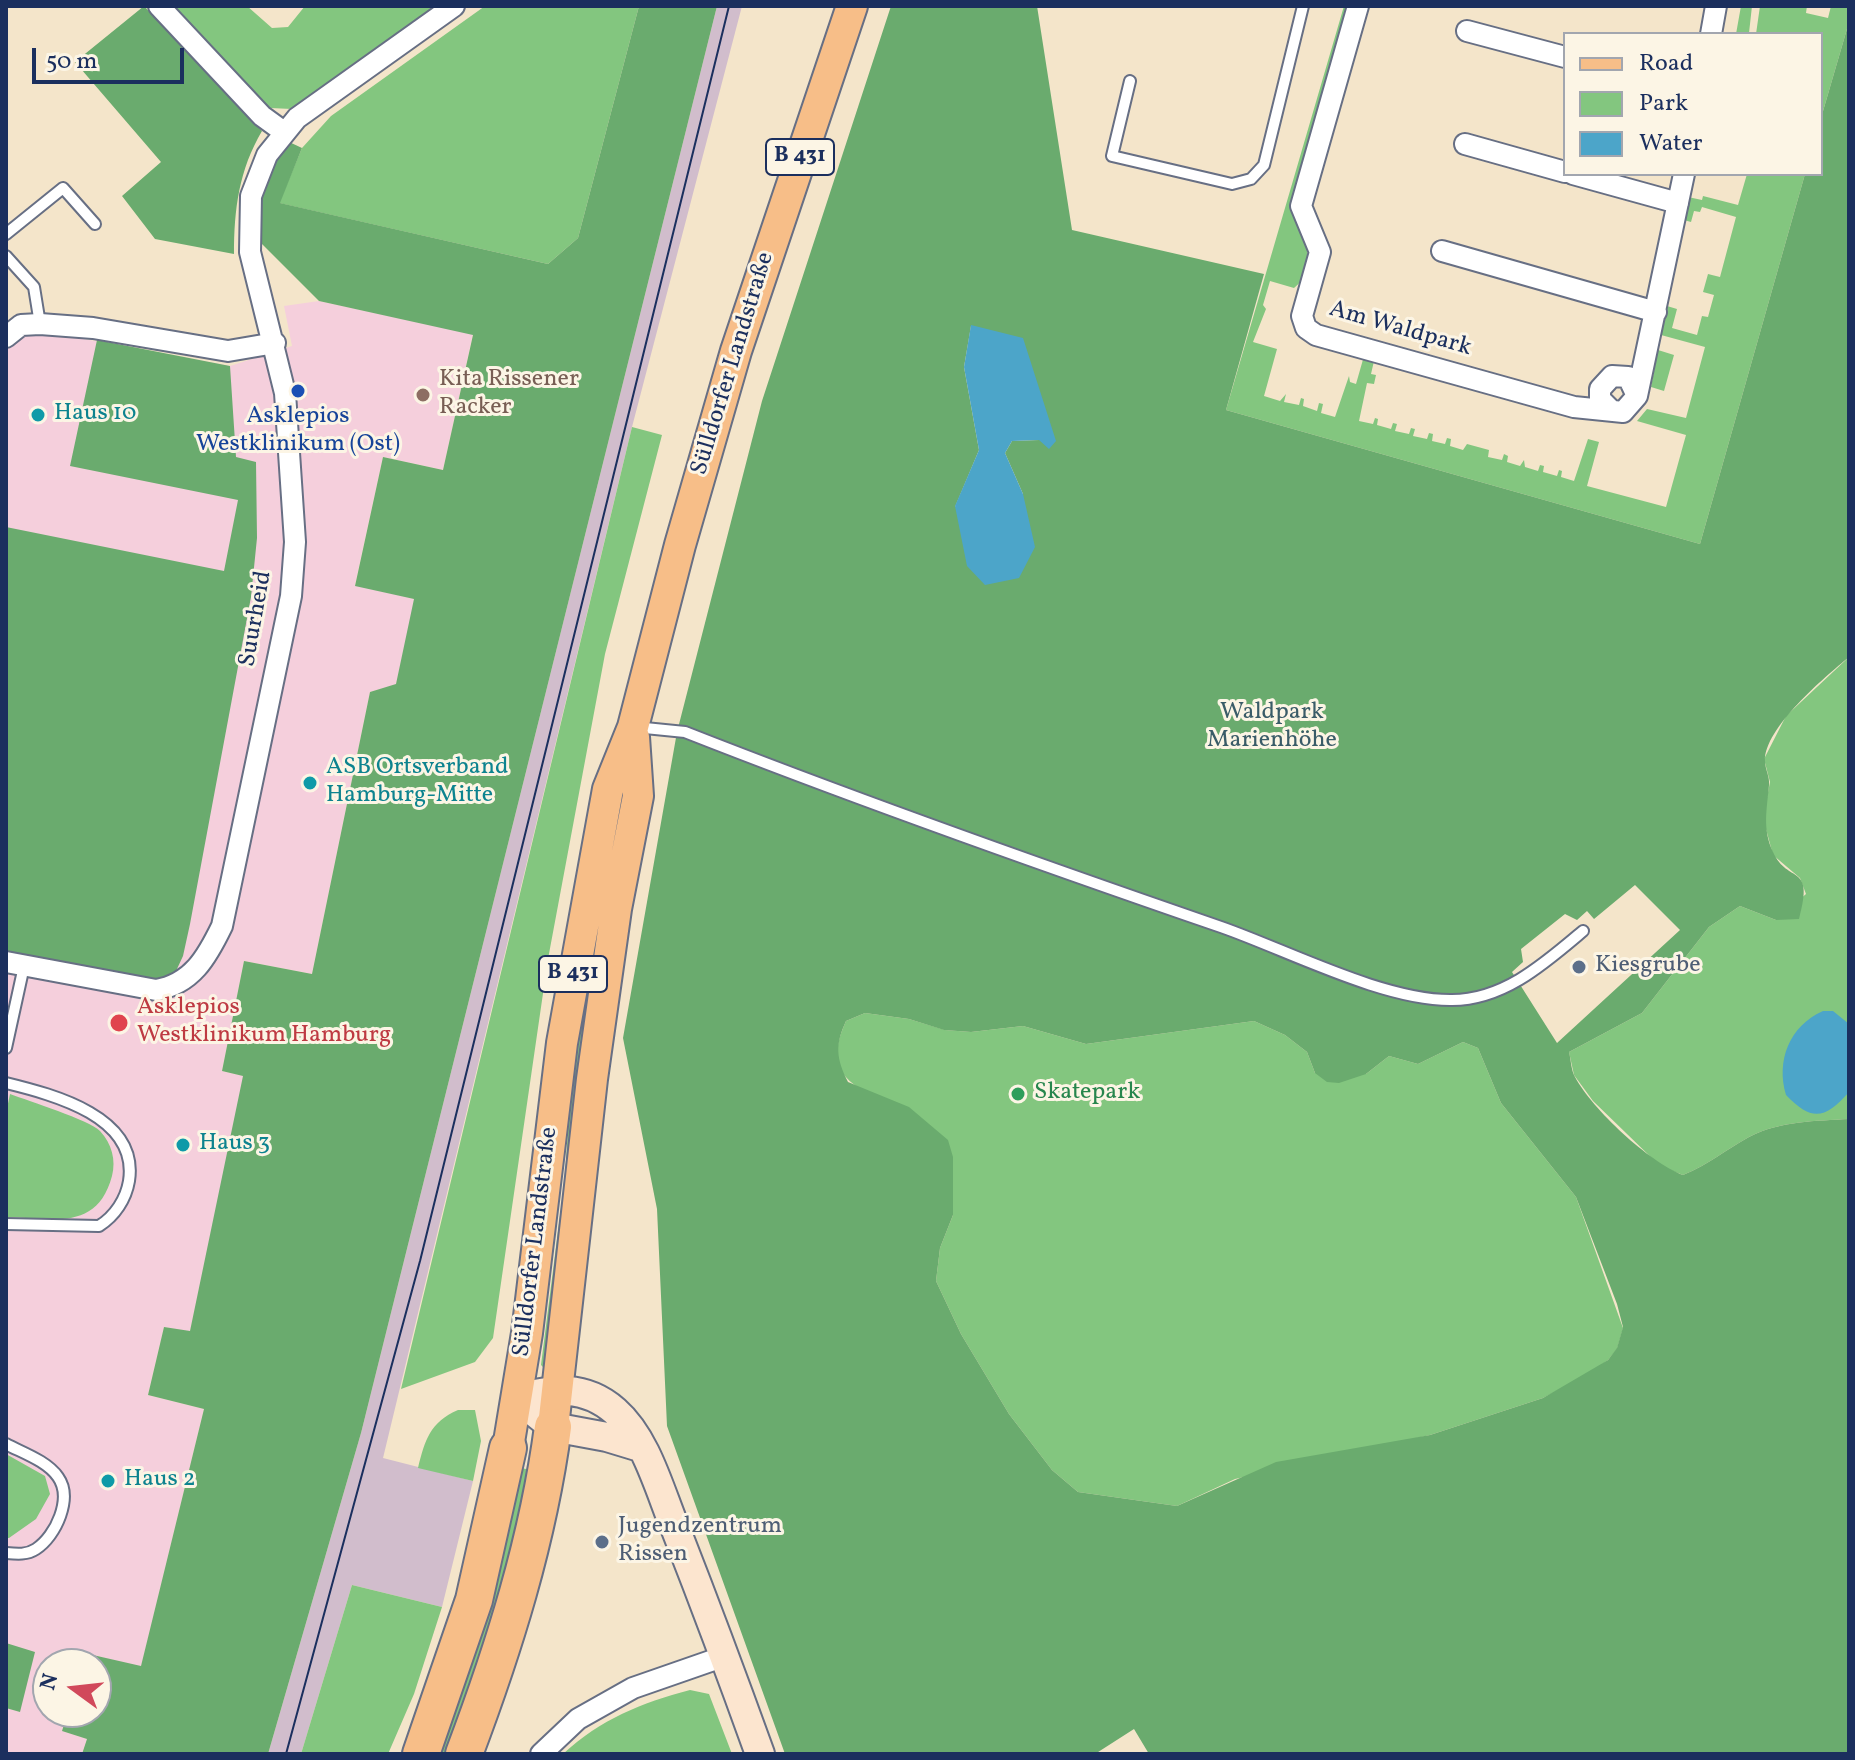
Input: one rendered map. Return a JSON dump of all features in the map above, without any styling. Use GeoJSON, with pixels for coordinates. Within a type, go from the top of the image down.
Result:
{"type":"FeatureCollection","features":[{"type":"Feature","properties":{"kind":"highway","name":"Sülldorfer Landstraße"},"geometry":{"type":"LineString","coordinates":[[464,1754],[510,1624],[546,1477],[553,1427]]}},
{"type":"Feature","properties":{"kind":"highway","name":"Sülldorfer Landstraße"},"geometry":{"type":"LineString","coordinates":[[421,1754],[474,1600],[508,1448]]}},
{"type":"Feature","properties":{"kind":"main road","name":"Sülldorfer Landstraße"},"geometry":{"type":"LineString","coordinates":[[508,1448],[562,1043],[608,789],[633,727],[680,545],[736,351],[852,6]]}},
{"type":"Feature","properties":{"kind":"main road","name":"Sülldorfer Landstraße"},"geometry":{"type":"LineString","coordinates":[[553,1427],[592,1079],[616,909],[638,796],[633,727]]}},
{"type":"Feature","properties":{"kind":"main road"},"geometry":{"type":"LineString","coordinates":[[517,1398],[558,1388],[593,1397],[614,1410],[640,1447],[725,1656],[760,1754]]}},
{"type":"Feature","properties":{"kind":"main road"},"geometry":{"type":"LineString","coordinates":[[517,1398],[553,1427],[640,1447]]}},
{"type":"Feature","properties":{"kind":"street"},"geometry":{"type":"LineString","coordinates":[[159,6],[262,116],[284,132]]}},
{"type":"Feature","properties":{"kind":"street","name":"Suurheid"},"geometry":{"type":"LineString","coordinates":[[15,964],[136,987],[172,987],[205,960],[222,926],[291,596],[293,503],[285,393],[250,252],[248,224],[255,183],[267,155],[297,118],[454,6]]}},
{"type":"Feature","properties":{"kind":"street","name":"Am Waldpark"},"geometry":{"type":"LineString","coordinates":[[1358,6],[1301,206],[1320,252],[1302,316],[1306,328],[1316,335],[1574,407],[1606,405]]}},
{"type":"Feature","properties":{"kind":"street"},"geometry":{"type":"LineString","coordinates":[[1711,32],[1716,6]]}},
{"type":"Feature","properties":{"kind":"street"},"geometry":{"type":"LineString","coordinates":[[1467,31],[1563,56]]}},
{"type":"Feature","properties":{"kind":"street"},"geometry":{"type":"LineString","coordinates":[[1465,144],[1563,171]]}},
{"type":"Feature","properties":{"kind":"street"},"geometry":{"type":"LineString","coordinates":[[1580,176],[1678,203]]}},
{"type":"Feature","properties":{"kind":"street"},"geometry":{"type":"LineString","coordinates":[[1648,350],[1621,375],[1605,380],[1606,405],[1629,409],[1637,396],[1648,350],[1684,176]]}},
{"type":"Feature","properties":{"kind":"street"},"geometry":{"type":"LineString","coordinates":[[1442,251],[1656,312]]}},
{"type":"Feature","properties":{"kind":"street"},"geometry":{"type":"LineString","coordinates":[[6,337],[21,325],[40,324],[93,328],[228,351],[275,343]]}},
{"type":"Feature","properties":{"kind":"street"},"geometry":{"type":"LineString","coordinates":[[1621,375],[1633,381],[1637,396]]}},
{"type":"Feature","properties":{"kind":"street"},"geometry":{"type":"LineString","coordinates":[[541,1754],[578,1719],[633,1688],[725,1656]]}},
{"type":"Feature","properties":{"kind":"lane"},"geometry":{"type":"LineString","coordinates":[[1130,81],[1112,156],[1232,184],[1251,179],[1264,165],[1303,6]]}},
{"type":"Feature","properties":{"kind":"lane"},"geometry":{"type":"LineString","coordinates":[[6,234],[63,188],[95,224]]}},
{"type":"Feature","properties":{"kind":"lane"},"geometry":{"type":"LineString","coordinates":[[6,256],[34,287],[40,324]]}},
{"type":"Feature","properties":{"kind":"lane"},"geometry":{"type":"LineString","coordinates":[[633,727],[685,732],[1025,861],[1366,981],[1432,1000],[1476,997],[1526,978],[1583,931]]}},
{"type":"Feature","properties":{"kind":"lane"},"geometry":{"type":"LineString","coordinates":[[6,1048],[15,964]]}},
{"type":"Feature","properties":{"kind":"lane"},"geometry":{"type":"LineString","coordinates":[[6,1083],[102,1119],[121,1137],[130,1173],[120,1204],[99,1226],[6,1224]]}},
{"type":"Feature","properties":{"kind":"lane"},"geometry":{"type":"LineString","coordinates":[[6,1444],[52,1470],[63,1486],[64,1495],[60,1516],[44,1542],[27,1553],[6,1553]]}},
{"type":"Feature","properties":{"kind":"shaded area"},"geometry":{"type":"Polygon","coordinates":[[[717,6],[742,6],[632,427],[383,1458],[473,1481],[442,1607],[352,1585],[301,1754],[268,1754],[361,1433],[717,6]]]}},
{"type":"Feature","properties":{"kind":"shaded area","name":"Asklepios Westklinikum Hamburg"},"geometry":{"type":"Polygon","coordinates":[[[319,301],[473,334],[443,470],[383,457],[355,585],[415,599],[396,685],[370,692],[312,974],[244,961],[222,1071],[244,1076],[190,1332],[164,1327],[148,1395],[204,1409],[141,1667],[112,1660],[112,1648],[32,1648],[32,1728],[64,1728],[63,1731],[87,1739],[82,1754],[6,1754],[6,338],[19,327],[230,366],[292,346],[284,306],[319,301]]]}},
{"type":"Feature","properties":{"kind":"green space"},"geometry":{"type":"Polygon","coordinates":[[[144,6],[262,131],[248,160],[239,190],[234,254],[155,239],[122,196],[161,162],[75,62],[144,6]]]}},
{"type":"Feature","properties":{"kind":"green space"},"geometry":{"type":"Polygon","coordinates":[[[172,6],[247,6],[272,28],[288,27],[305,6],[437,6],[292,109],[270,108],[172,6]]]}},
{"type":"Feature","properties":{"kind":"green space"},"geometry":{"type":"Polygon","coordinates":[[[485,6],[639,6],[578,238],[548,264],[279,203],[302,148],[331,116],[485,6]]]}},
{"type":"Feature","properties":{"kind":"green space"},"geometry":{"type":"Polygon","coordinates":[[[639,6],[717,6],[361,1433],[268,1754],[82,1754],[87,1739],[62,1731],[63,1728],[112,1728],[112,1659],[141,1666],[204,1409],[148,1395],[164,1327],[190,1331],[243,1076],[222,1071],[244,961],[312,974],[370,692],[396,684],[414,599],[355,586],[383,457],[443,470],[473,335],[319,301],[259,241],[261,201],[267,175],[278,151],[287,141],[302,148],[280,203],[548,264],[578,238],[639,6]]]}},
{"type":"Feature","properties":{"kind":"green space","name":"Waldpark Marienhöhe"},"geometry":{"type":"Polygon","coordinates":[[[891,6],[1037,6],[1072,230],[1264,274],[1226,410],[1700,544],[1804,176],[1823,176],[1823,111],[1849,22],[1849,657],[1785,719],[1767,748],[1765,761],[1769,782],[1767,835],[1779,862],[1802,881],[1804,889],[1799,919],[1776,920],[1740,906],[1709,927],[1642,1013],[1569,1052],[1575,1077],[1608,1119],[1654,1159],[1683,1175],[1761,1132],[1798,1123],[1849,1119],[1849,1754],[1149,1754],[1134,1729],[1095,1754],[785,1754],[667,1426],[657,1209],[623,1038],[677,732],[762,401],[891,6]],[[971,326],[964,367],[979,450],[955,507],[1023,494],[1005,453],[1012,441],[1039,440],[971,326]],[[1635,885],[1594,919],[1587,911],[1577,920],[1565,914],[1521,949],[1523,962],[1512,972],[1557,1043],[1680,930],[1635,885]],[[865,1013],[846,1021],[840,1037],[838,1052],[848,1082],[909,1107],[948,1140],[953,1157],[953,1215],[940,1248],[936,1281],[961,1334],[1009,1414],[1052,1470],[1078,1492],[1177,1506],[1276,1462],[1430,1435],[1543,1398],[1608,1360],[1617,1348],[1623,1327],[1617,1304],[1576,1197],[1501,1103],[1478,1048],[1463,1042],[1418,1064],[1389,1056],[1366,1074],[1339,1083],[1327,1082],[1315,1073],[1307,1052],[1285,1035],[1254,1021],[1086,1044],[1023,1026],[971,1032],[944,1030],[909,1019],[865,1013]]]}},
{"type":"Feature","properties":{"kind":"green space"},"geometry":{"type":"Polygon","coordinates":[[[1344,6],[1351,6],[1302,228],[1307,268],[1294,288],[1270,281],[1263,305],[1266,309],[1253,342],[1277,349],[1264,396],[1280,401],[1286,394],[1284,402],[1299,405],[1301,398],[1304,399],[1303,406],[1317,411],[1319,403],[1323,404],[1321,413],[1335,417],[1349,376],[1350,382],[1356,384],[1364,356],[1374,361],[1371,374],[1376,375],[1374,384],[1367,383],[1359,421],[1373,424],[1375,418],[1378,419],[1377,425],[1391,429],[1393,423],[1397,424],[1395,431],[1409,434],[1411,428],[1415,429],[1413,436],[1427,439],[1429,433],[1433,434],[1432,441],[1445,444],[1447,438],[1451,439],[1450,446],[1463,450],[1467,444],[1489,450],[1488,457],[1502,460],[1504,454],[1508,456],[1507,462],[1520,466],[1524,460],[1525,467],[1538,471],[1540,465],[1544,466],[1543,472],[1557,476],[1559,470],[1562,471],[1561,477],[1574,481],[1588,439],[1599,442],[1587,486],[1666,507],[1686,435],[1637,421],[1647,409],[1686,418],[1705,347],[1661,335],[1667,306],[1677,309],[1672,328],[1697,335],[1702,316],[1708,317],[1714,295],[1703,292],[1708,274],[1720,277],[1736,217],[1702,207],[1700,212],[1694,211],[1691,222],[1684,220],[1688,197],[1702,200],[1703,196],[1738,205],[1746,176],[1804,176],[1700,544],[1226,410],[1344,6]]]}},
{"type":"Feature","properties":{"kind":"green space"},"geometry":{"type":"Polygon","coordinates":[[[1741,6],[1752,6],[1749,32],[1736,32],[1741,6]]]}},
{"type":"Feature","properties":{"kind":"green space"},"geometry":{"type":"Polygon","coordinates":[[[1760,6],[1807,6],[1806,13],[1828,18],[1831,6],[1849,6],[1849,22],[1823,111],[1823,32],[1756,32],[1760,6]]]}},
{"type":"Feature","properties":{"kind":"green space"},"geometry":{"type":"Polygon","coordinates":[[[97,340],[230,366],[236,457],[256,462],[257,538],[251,597],[190,924],[183,956],[170,984],[6,954],[6,527],[224,571],[238,500],[70,466],[97,340]]]}},
{"type":"Feature","properties":{"kind":"green space"},"geometry":{"type":"Polygon","coordinates":[[[1658,350],[1674,355],[1664,391],[1651,387],[1658,350]]]}},
{"type":"Feature","properties":{"kind":"green space"},"geometry":{"type":"Polygon","coordinates":[[[632,427],[662,435],[605,654],[548,959],[493,1338],[475,1362],[401,1389],[632,427]]]}},
{"type":"Feature","properties":{"kind":"green space"},"geometry":{"type":"Polygon","coordinates":[[[1849,657],[1849,1119],[1798,1123],[1761,1132],[1683,1175],[1660,1166],[1593,1101],[1574,1075],[1569,1052],[1642,1013],[1709,927],[1740,906],[1776,920],[1806,894],[1800,878],[1773,855],[1763,818],[1770,782],[1764,759],[1786,716],[1849,657]]]}},
{"type":"Feature","properties":{"kind":"green space"},"geometry":{"type":"Polygon","coordinates":[[[632,752],[546,1370],[541,1365],[565,1176],[572,1066],[618,790],[632,752]]]}},
{"type":"Feature","properties":{"kind":"green space"},"geometry":{"type":"Polygon","coordinates":[[[865,1013],[909,1019],[945,1030],[971,1032],[1023,1026],[1086,1044],[1254,1021],[1285,1035],[1307,1052],[1315,1073],[1366,1074],[1389,1056],[1418,1064],[1463,1042],[1478,1048],[1501,1103],[1576,1197],[1623,1328],[1617,1349],[1608,1360],[1587,1375],[1543,1398],[1430,1435],[1235,1479],[1177,1506],[1078,1492],[1052,1470],[1009,1414],[961,1334],[936,1281],[940,1248],[953,1215],[865,1091],[841,1070],[837,1052],[846,1021],[865,1013]]]}},
{"type":"Feature","properties":{"kind":"green space"},"geometry":{"type":"Polygon","coordinates":[[[10,1094],[84,1122],[100,1131],[108,1141],[113,1158],[112,1176],[96,1206],[71,1218],[6,1217],[6,1113],[10,1094]]]}},
{"type":"Feature","properties":{"kind":"green space"},"geometry":{"type":"Polygon","coordinates":[[[458,1410],[475,1410],[481,1441],[473,1481],[418,1468],[430,1433],[441,1420],[458,1410]]]}},
{"type":"Feature","properties":{"kind":"green space"},"geometry":{"type":"Polygon","coordinates":[[[6,1454],[45,1476],[50,1494],[36,1519],[9,1538],[6,1538],[6,1454]]]}},
{"type":"Feature","properties":{"kind":"green space"},"geometry":{"type":"Polygon","coordinates":[[[521,1468],[531,1470],[502,1596],[448,1754],[437,1754],[521,1468]]]}},
{"type":"Feature","properties":{"kind":"green space"},"geometry":{"type":"Polygon","coordinates":[[[352,1585],[442,1607],[414,1694],[388,1754],[301,1754],[352,1585]]]}},
{"type":"Feature","properties":{"kind":"green space"},"geometry":{"type":"Polygon","coordinates":[[[6,1643],[32,1651],[32,1664],[20,1712],[6,1708],[6,1643]]]}},
{"type":"Feature","properties":{"kind":"green space"},"geometry":{"type":"Polygon","coordinates":[[[690,1690],[709,1694],[732,1754],[563,1754],[592,1731],[622,1714],[690,1690]]]}},
{"type":"Feature","properties":{"kind":"water"},"geometry":{"type":"Polygon","coordinates":[[[971,325],[1023,338],[1056,441],[1049,449],[1039,440],[1012,441],[1005,453],[1023,494],[1035,547],[1019,578],[985,585],[967,566],[955,506],[979,450],[964,367],[971,325]]]}},
{"type":"Feature","properties":{"kind":"water"},"geometry":{"type":"Polygon","coordinates":[[[1823,1011],[1833,1011],[1849,1024],[1849,1092],[1833,1108],[1818,1114],[1803,1110],[1786,1095],[1783,1070],[1784,1057],[1794,1035],[1801,1026],[1823,1011]]]}},
{"type":"Feature","properties":{"kind":"tram line"},"geometry":{"type":"LineString","coordinates":[[286,1754],[420,1261],[729,6]]}},
{"type":"Feature","properties":{"kind":"place","name":"Asklepios Westklinikum (Ost)"},"geometry":{"type":"Point","coordinates":[298,391]}},
{"type":"Feature","properties":{"kind":"place","name":"Kita Rissener Racker"},"geometry":{"type":"Point","coordinates":[423,395]}},
{"type":"Feature","properties":{"kind":"place","name":"Haus 10"},"geometry":{"type":"Point","coordinates":[38,415]}},
{"type":"Feature","properties":{"kind":"place","name":"ASB Ortsverband Hamburg-Mitte"},"geometry":{"type":"Point","coordinates":[310,783]}},
{"type":"Feature","properties":{"kind":"place","name":"Kiesgrube"},"geometry":{"type":"Point","coordinates":[1579,967]}},
{"type":"Feature","properties":{"kind":"place","name":"Asklepios Westklinikum Hamburg"},"geometry":{"type":"Point","coordinates":[119,1023]}},
{"type":"Feature","properties":{"kind":"place","name":"Skatepark"},"geometry":{"type":"Point","coordinates":[1018,1094]}},
{"type":"Feature","properties":{"kind":"place","name":"Haus 3"},"geometry":{"type":"Point","coordinates":[183,1145]}},
{"type":"Feature","properties":{"kind":"place","name":"Haus 2"},"geometry":{"type":"Point","coordinates":[108,1481]}},
{"type":"Feature","properties":{"kind":"place","name":"Jugendzentrum Rissen"},"geometry":{"type":"Point","coordinates":[602,1542]}}]}
